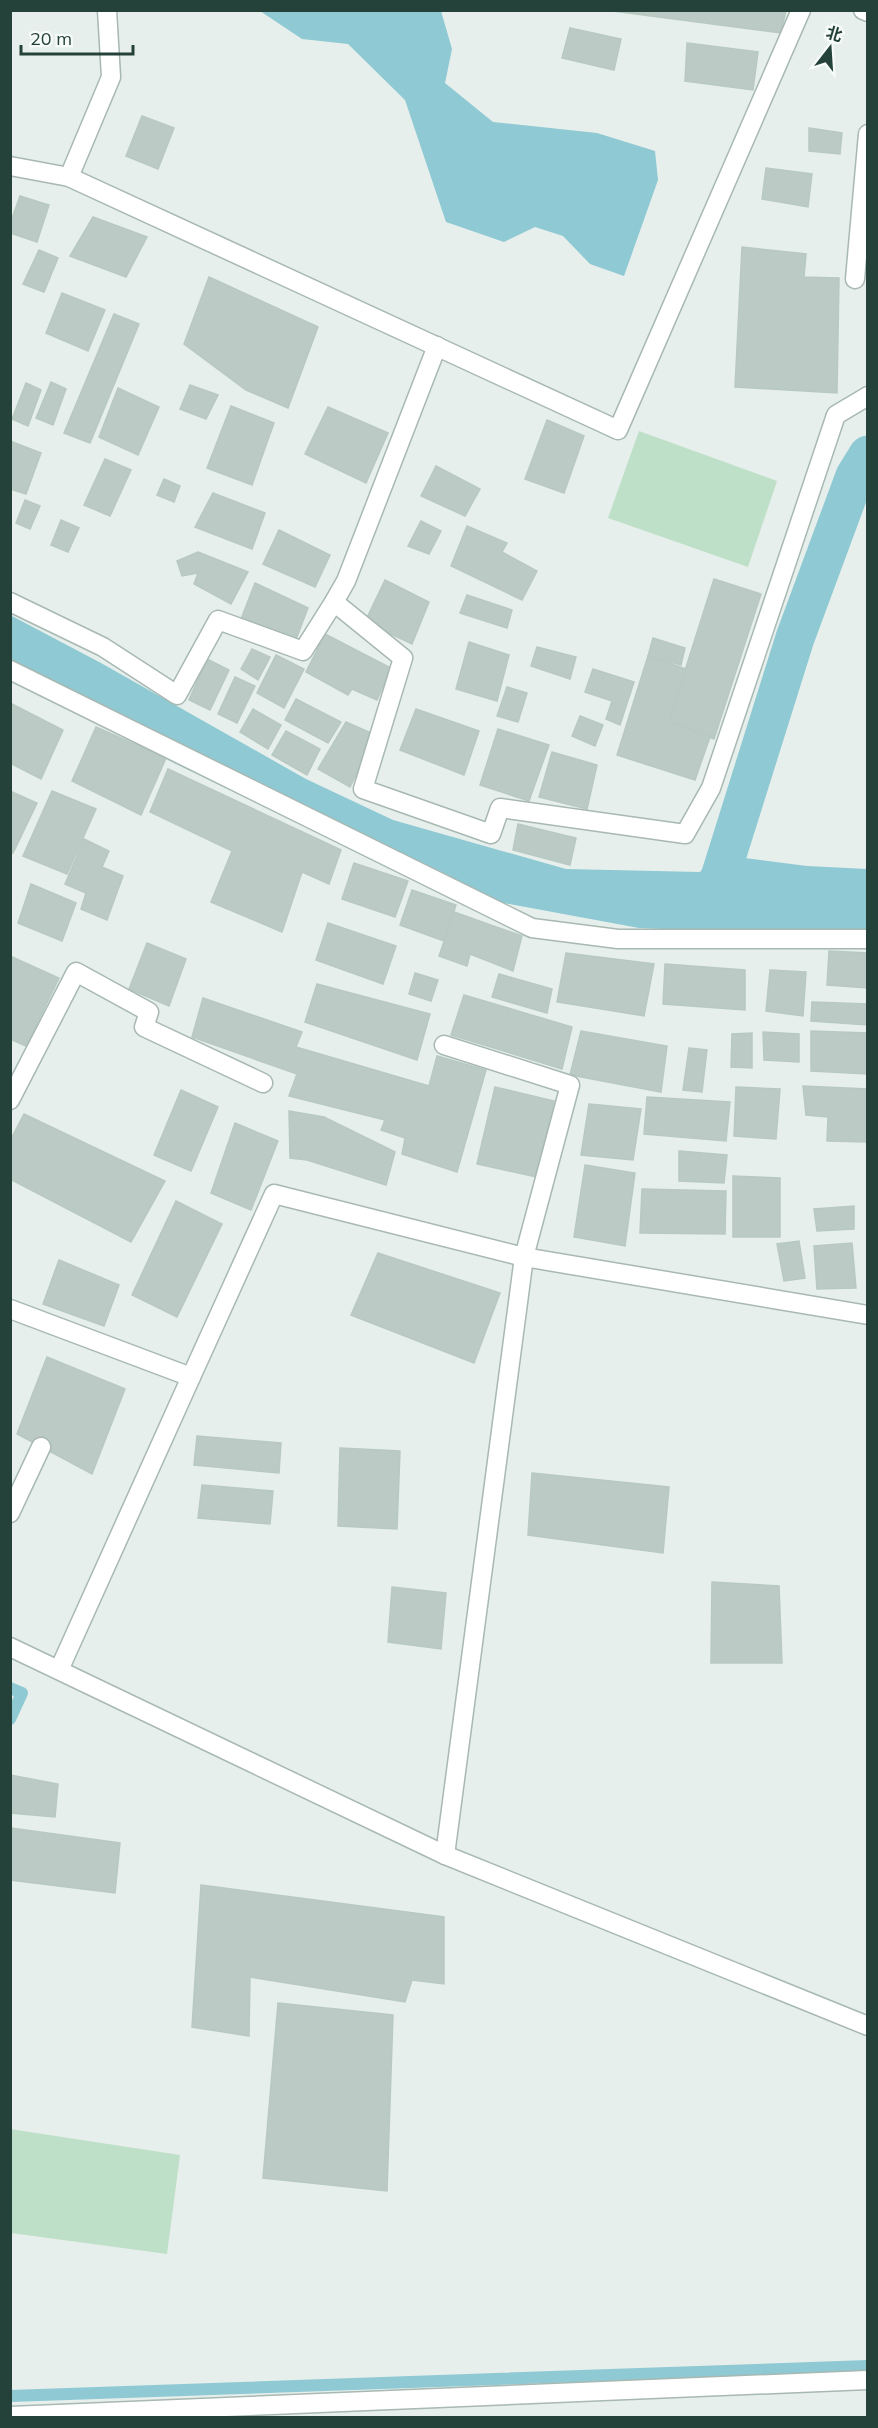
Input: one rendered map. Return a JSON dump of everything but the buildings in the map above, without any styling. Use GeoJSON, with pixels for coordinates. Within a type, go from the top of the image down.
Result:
{"type":"FeatureCollection","features":[{"type":"Feature","properties":{"kind":"street"},"geometry":{"type":"LineString","coordinates":[[69,177],[111,77],[107,10]]}},
{"type":"Feature","properties":{"kind":"street"},"geometry":{"type":"LineString","coordinates":[[10,166],[69,177],[618,430],[801,10]]}},
{"type":"Feature","properties":{"kind":"street"},"geometry":{"type":"LineString","coordinates":[[855,279],[867,134]]}},
{"type":"Feature","properties":{"kind":"street"},"geometry":{"type":"LineString","coordinates":[[10,602],[104,646],[177,695],[218,620],[303,651],[346,581],[437,346]]}},
{"type":"Feature","properties":{"kind":"street"},"geometry":{"type":"LineString","coordinates":[[334,602],[403,658],[363,789],[490,834],[500,808],[685,834],[711,788],[836,415],[867,396]]}},
{"type":"Feature","properties":{"kind":"street"},"geometry":{"type":"LineString","coordinates":[[10,670],[532,928],[618,939],[867,939]]}},
{"type":"Feature","properties":{"kind":"street"},"geometry":{"type":"LineString","coordinates":[[10,1100],[76,972],[149,1012],[144,1026],[263,1083]]}},
{"type":"Feature","properties":{"kind":"street"},"geometry":{"type":"LineString","coordinates":[[444,1045],[570,1085],[524,1257],[445,1855]]}},
{"type":"Feature","properties":{"kind":"street"},"geometry":{"type":"LineString","coordinates":[[59,1670],[274,1194],[524,1257],[867,1315]]}},
{"type":"Feature","properties":{"kind":"street"},"geometry":{"type":"LineString","coordinates":[[10,1309],[191,1377]]}},
{"type":"Feature","properties":{"kind":"street"},"geometry":{"type":"LineString","coordinates":[[10,1513],[41,1447]]}},
{"type":"Feature","properties":{"kind":"street"},"geometry":{"type":"LineString","coordinates":[[10,1647],[445,1855],[867,2026]]}},
{"type":"Feature","properties":{"kind":"street"},"geometry":{"type":"LineString","coordinates":[[10,2416],[867,2380]]}},
{"type":"Feature","properties":{"kind":"green space"},"geometry":{"type":"Polygon","coordinates":[[[639,431],[777,481],[748,567],[608,518],[639,431]]]}},
{"type":"Feature","properties":{"kind":"green space"},"geometry":{"type":"Polygon","coordinates":[[[10,2129],[180,2155],[167,2254],[11,2233],[10,2129]]]}},
{"type":"Feature","properties":{"kind":"water"},"geometry":{"type":"Polygon","coordinates":[[[260,11],[441,11],[452,49],[445,83],[493,122],[597,133],[655,151],[658,180],[624,276],[590,264],[563,236],[535,227],[504,242],[446,222],[405,100],[348,44],[302,39],[260,11]]]}},
{"type":"Feature","properties":{"kind":"water"},"geometry":{"type":"Polygon","coordinates":[[[10,615],[101,663],[306,779],[393,820],[566,869],[700,872],[714,854],[807,866],[867,869],[867,938],[639,928],[471,897],[351,849],[170,761],[11,670],[10,615]]]}},
{"type":"Feature","properties":{"kind":"waterway"},"geometry":{"type":"LineString","coordinates":[[715,893],[795,638],[855,476],[868,455]]}},
{"type":"Feature","properties":{"kind":"waterway"},"geometry":{"type":"LineString","coordinates":[[10,1688],[22,1693],[10,1719]]}},
{"type":"Feature","properties":{"kind":"waterway"},"geometry":{"type":"LineString","coordinates":[[10,2396],[868,2366]]}}]}
